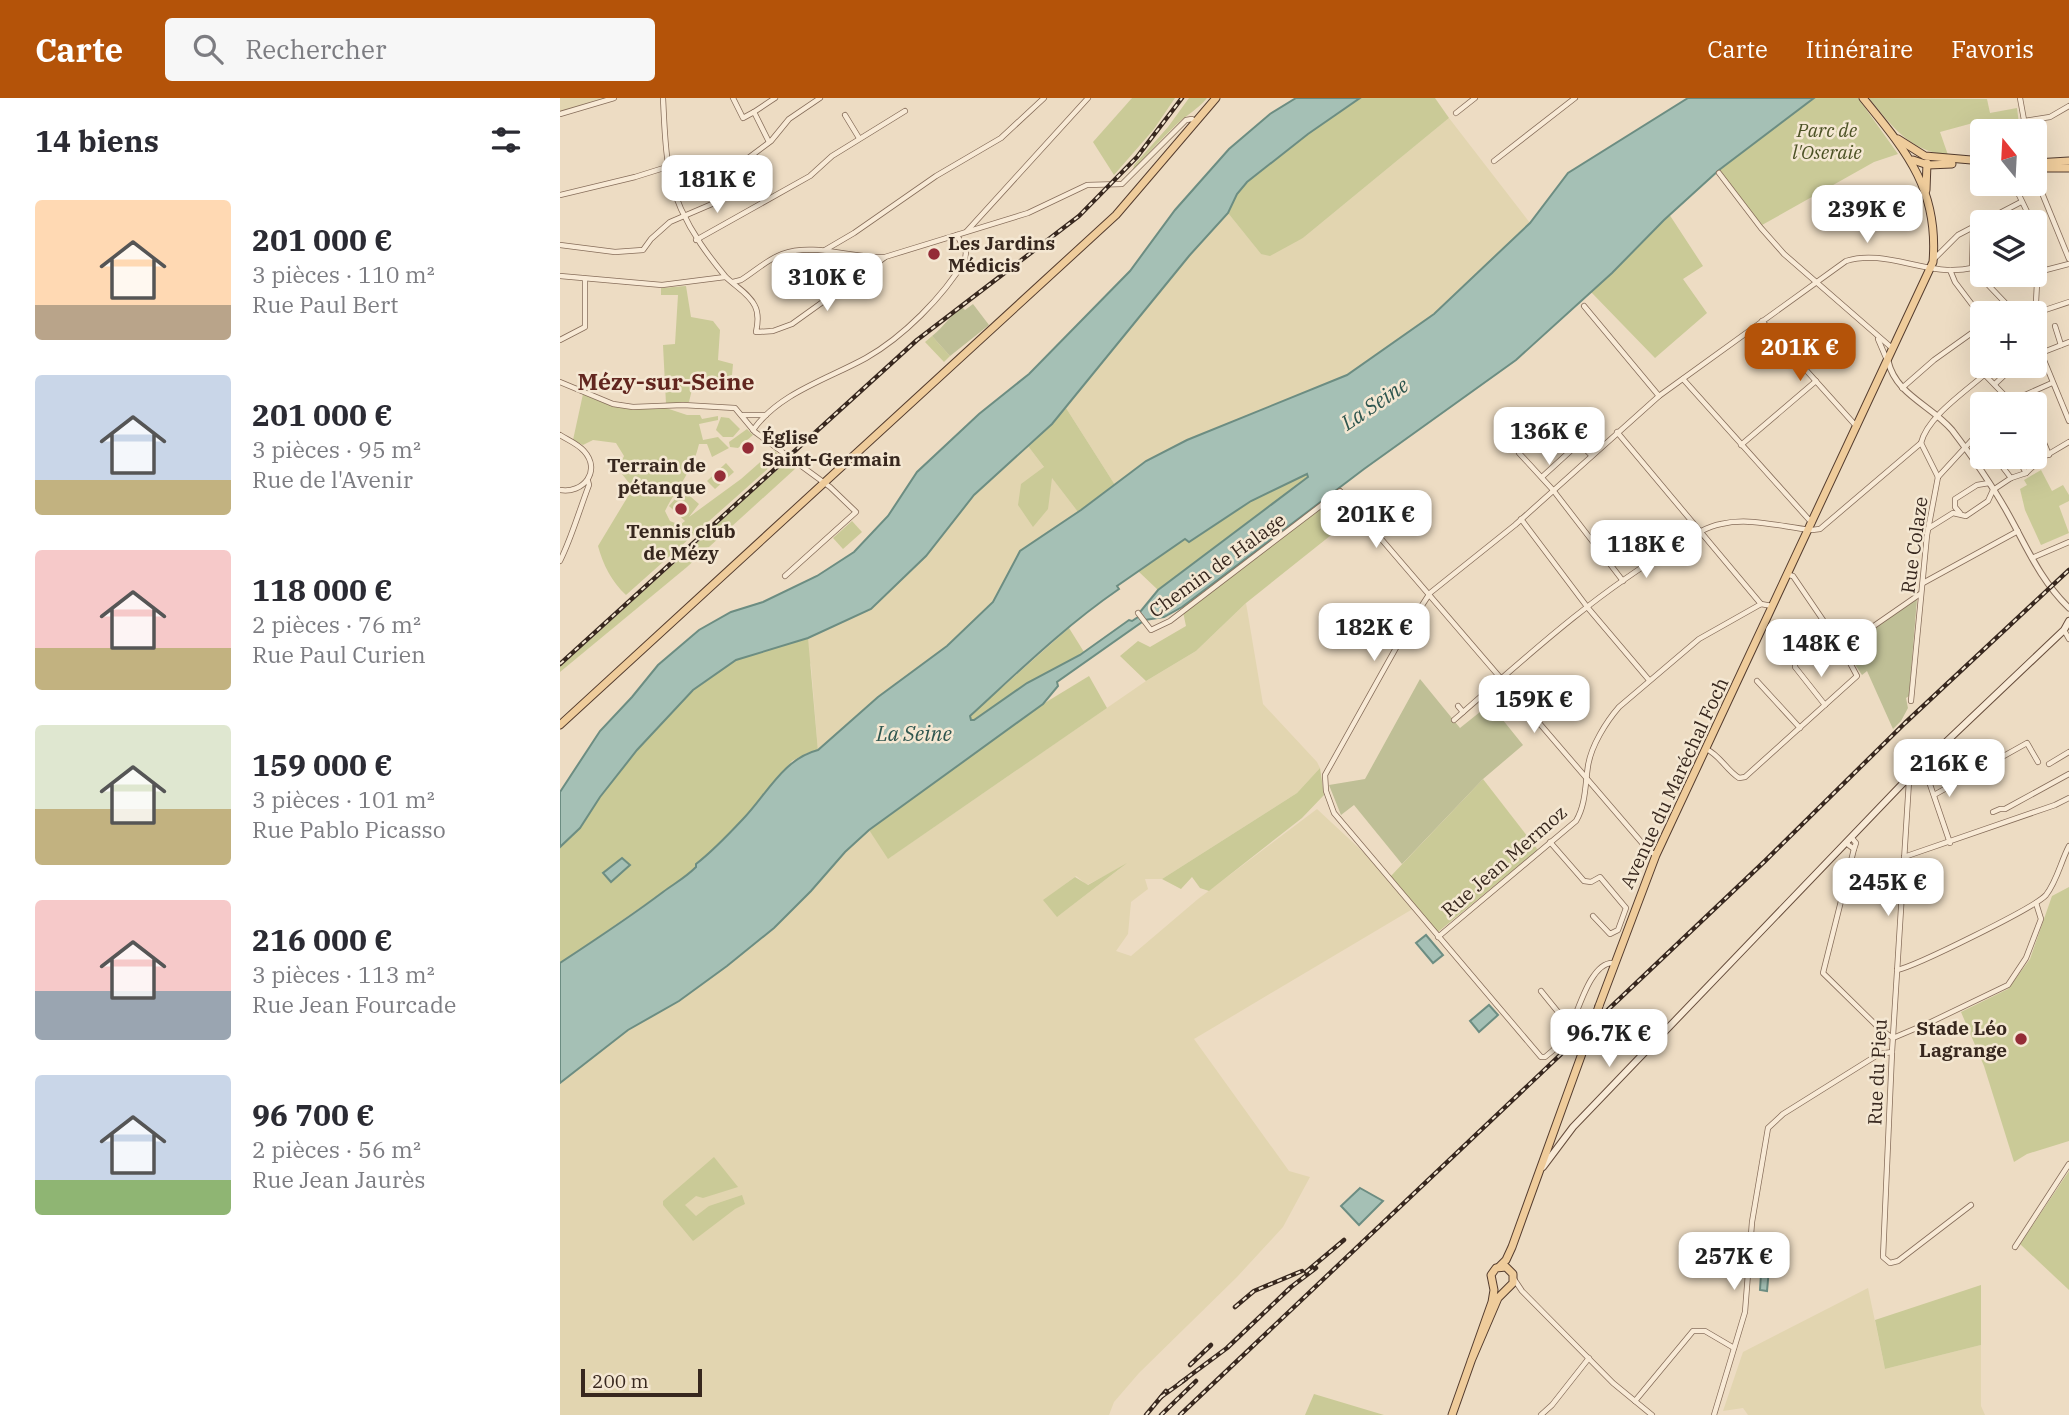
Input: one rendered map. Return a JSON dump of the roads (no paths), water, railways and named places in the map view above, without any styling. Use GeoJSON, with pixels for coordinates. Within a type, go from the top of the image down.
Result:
{"type":"FeatureCollection","features":[{"type":"Feature","properties":{"kind":"main road"},"geometry":{"type":"LineString","coordinates":[[560,727],[1116,215],[1214,98]]}},
{"type":"Feature","properties":{"kind":"main road"},"geometry":{"type":"LineString","coordinates":[[1863,98],[1917,166],[1926,194]]}},
{"type":"Feature","properties":{"kind":"main road"},"geometry":{"type":"LineString","coordinates":[[1895,137],[1925,156],[1970,161]]}},
{"type":"Feature","properties":{"kind":"main road"},"geometry":{"type":"LineString","coordinates":[[1925,156],[1928,165],[1926,194]]}},
{"type":"Feature","properties":{"kind":"main road"},"geometry":{"type":"LineString","coordinates":[[1917,166],[1925,156]]}},
{"type":"Feature","properties":{"kind":"main road"},"geometry":{"type":"LineString","coordinates":[[2048,166],[2069,162]]}},
{"type":"Feature","properties":{"kind":"main road"},"geometry":{"type":"LineString","coordinates":[[1917,166],[1970,164]]}},
{"type":"Feature","properties":{"kind":"main road"},"geometry":{"type":"LineString","coordinates":[[1928,175],[1941,165]]}},
{"type":"Feature","properties":{"kind":"main road"},"geometry":{"type":"LineString","coordinates":[[2048,169],[2069,168]]}},
{"type":"Feature","properties":{"kind":"main road","name":"Avenue du Maréchal Foch"},"geometry":{"type":"LineString","coordinates":[[1499,1267],[1509,1254],[1524,1216],[1656,855],[1932,265],[1932,217],[1926,194]]}},
{"type":"Feature","properties":{"kind":"main road"},"geometry":{"type":"LineString","coordinates":[[1542,1168],[1573,1127],[1848,840],[1907,779],[2064,630],[2069,621]]}},
{"type":"Feature","properties":{"kind":"main road"},"geometry":{"type":"LineString","coordinates":[[1558,1119],[1565,1127],[1573,1127]]}},
{"type":"Feature","properties":{"kind":"main road"},"geometry":{"type":"LineString","coordinates":[[1552,1135],[1573,1127]]}},
{"type":"Feature","properties":{"kind":"main road"},"geometry":{"type":"LineString","coordinates":[[1552,1135],[1564,1139]]}},
{"type":"Feature","properties":{"kind":"main road","name":"Avenue du Maréchal Foch"},"geometry":{"type":"LineString","coordinates":[[1513,1275],[1511,1259],[1524,1216]]}},
{"type":"Feature","properties":{"kind":"main road"},"geometry":{"type":"LineString","coordinates":[[1452,1415],[1492,1301],[1491,1274],[1499,1267],[1507,1268],[1513,1275],[1507,1289],[1496,1301],[1471,1361]]}},
{"type":"Feature","properties":{"kind":"main road"},"geometry":{"type":"LineString","coordinates":[[1493,1286],[1500,1290],[1507,1289]]}},
{"type":"Feature","properties":{"kind":"street"},"geometry":{"type":"LineString","coordinates":[[560,114],[614,98]]}},
{"type":"Feature","properties":{"kind":"street"},"geometry":{"type":"LineString","coordinates":[[663,98],[667,167],[672,188],[696,240],[725,277],[754,305],[758,320],[756,332],[773,331],[792,324],[885,257]]}},
{"type":"Feature","properties":{"kind":"street"},"geometry":{"type":"LineString","coordinates":[[733,98],[743,118],[775,98]]}},
{"type":"Feature","properties":{"kind":"street"},"geometry":{"type":"LineString","coordinates":[[560,245],[598,250],[643,250],[670,222],[685,217],[734,189],[747,159],[769,142],[789,119],[820,98]]}},
{"type":"Feature","properties":{"kind":"street"},"geometry":{"type":"LineString","coordinates":[[827,249],[855,233],[953,165],[1006,134],[1044,98]]}},
{"type":"Feature","properties":{"kind":"street"},"geometry":{"type":"LineString","coordinates":[[967,232],[1088,98]]}},
{"type":"Feature","properties":{"kind":"street"},"geometry":{"type":"LineString","coordinates":[[1455,113],[1475,98]]}},
{"type":"Feature","properties":{"kind":"street"},"geometry":{"type":"LineString","coordinates":[[1494,161],[1575,98]]}},
{"type":"Feature","properties":{"kind":"street"},"geometry":{"type":"LineString","coordinates":[[2020,98],[2024,119]]}},
{"type":"Feature","properties":{"kind":"street"},"geometry":{"type":"LineString","coordinates":[[2037,119],[2050,117],[2069,106]]}},
{"type":"Feature","properties":{"kind":"street"},"geometry":{"type":"LineString","coordinates":[[696,240],[810,176],[832,156],[905,111]]}},
{"type":"Feature","properties":{"kind":"street"},"geometry":{"type":"LineString","coordinates":[[754,112],[769,142]]}},
{"type":"Feature","properties":{"kind":"street"},"geometry":{"type":"LineString","coordinates":[[845,116],[859,138]]}},
{"type":"Feature","properties":{"kind":"street"},"geometry":{"type":"LineString","coordinates":[[733,282],[741,280],[783,254],[794,251],[827,249],[865,258],[885,257],[1028,213],[1087,185],[1119,184],[1183,123],[1188,119],[1195,121]]}},
{"type":"Feature","properties":{"kind":"street"},"geometry":{"type":"LineString","coordinates":[[560,195],[667,167]]}},
{"type":"Feature","properties":{"kind":"street"},"geometry":{"type":"LineString","coordinates":[[1719,173],[1768,236],[1815,282],[1894,349]]}},
{"type":"Feature","properties":{"kind":"street"},"geometry":{"type":"LineString","coordinates":[[2020,196],[2025,210]]}},
{"type":"Feature","properties":{"kind":"street"},"geometry":{"type":"LineString","coordinates":[[2046,196],[2069,261],[2047,269]]}},
{"type":"Feature","properties":{"kind":"street","name":"Avenue du Maréchal Foch"},"geometry":{"type":"LineString","coordinates":[[2006,210],[2021,202]]}},
{"type":"Feature","properties":{"kind":"street","name":"Avenue du Maréchal Foch"},"geometry":{"type":"LineString","coordinates":[[1932,265],[1945,248],[1970,230]]}},
{"type":"Feature","properties":{"kind":"street"},"geometry":{"type":"LineString","coordinates":[[754,431],[766,415],[798,392],[867,357],[916,322],[965,260],[966,252],[957,235]]}},
{"type":"Feature","properties":{"kind":"street"},"geometry":{"type":"LineString","coordinates":[[1934,244],[1945,248]]}},
{"type":"Feature","properties":{"kind":"street"},"geometry":{"type":"LineString","coordinates":[[1615,963],[1606,964],[1593,978],[1584,992],[1571,1028],[1557,1047],[1545,1057],[1541,1057],[1334,813],[1326,791],[1325,775],[1406,630],[1430,593],[1521,519],[1659,396],[1846,261],[1873,258],[1932,265],[1950,270],[1970,268]]}},
{"type":"Feature","properties":{"kind":"street"},"geometry":{"type":"LineString","coordinates":[[1950,270],[1955,282],[1970,302]]}},
{"type":"Feature","properties":{"kind":"street"},"geometry":{"type":"LineString","coordinates":[[560,276],[662,285],[725,277]]}},
{"type":"Feature","properties":{"kind":"street"},"geometry":{"type":"LineString","coordinates":[[560,340],[585,327],[585,280]]}},
{"type":"Feature","properties":{"kind":"street"},"geometry":{"type":"LineString","coordinates":[[1990,287],[2004,301]]}},
{"type":"Feature","properties":{"kind":"street"},"geometry":{"type":"LineString","coordinates":[[2047,309],[2069,302]]}},
{"type":"Feature","properties":{"kind":"street"},"geometry":{"type":"LineString","coordinates":[[1584,306],[1659,396]]}},
{"type":"Feature","properties":{"kind":"street"},"geometry":{"type":"LineString","coordinates":[[1762,321],[1857,427]]}},
{"type":"Feature","properties":{"kind":"street"},"geometry":{"type":"LineString","coordinates":[[2054,326],[2061,345]]}},
{"type":"Feature","properties":{"kind":"street"},"geometry":{"type":"LineString","coordinates":[[1902,388],[1934,360],[1970,334]]}},
{"type":"Feature","properties":{"kind":"street"},"geometry":{"type":"LineString","coordinates":[[1877,335],[1902,388],[1938,416],[1964,448],[1991,486],[2047,585],[2069,608]]}},
{"type":"Feature","properties":{"kind":"street"},"geometry":{"type":"LineString","coordinates":[[2047,351],[2069,342]]}},
{"type":"Feature","properties":{"kind":"street"},"geometry":{"type":"LineString","coordinates":[[2047,369],[2069,421]]}},
{"type":"Feature","properties":{"kind":"street"},"geometry":{"type":"LineString","coordinates":[[1454,720],[1543,641],[1651,561],[1701,532],[1721,524],[1738,522],[1810,526],[1820,529],[1921,443],[1924,434],[1938,416],[1982,378]]}},
{"type":"Feature","properties":{"kind":"street"},"geometry":{"type":"LineString","coordinates":[[1988,378],[2002,392]]}},
{"type":"Feature","properties":{"kind":"street"},"geometry":{"type":"LineString","coordinates":[[1994,384],[2001,378]]}},
{"type":"Feature","properties":{"kind":"street"},"geometry":{"type":"LineString","coordinates":[[1683,379],[1810,526]]}},
{"type":"Feature","properties":{"kind":"street"},"geometry":{"type":"LineString","coordinates":[[1741,445],[1816,381]]}},
{"type":"Feature","properties":{"kind":"street"},"geometry":{"type":"LineString","coordinates":[[560,382],[613,404],[633,407],[683,405],[735,408],[754,431],[826,483],[856,512],[785,576]]}},
{"type":"Feature","properties":{"kind":"street"},"geometry":{"type":"LineString","coordinates":[[2032,392],[2052,383]]}},
{"type":"Feature","properties":{"kind":"street"},"geometry":{"type":"LineString","coordinates":[[742,415],[766,415]]}},
{"type":"Feature","properties":{"kind":"street"},"geometry":{"type":"LineString","coordinates":[[1617,432],[1760,604],[1773,606]]}},
{"type":"Feature","properties":{"kind":"street"},"geometry":{"type":"LineString","coordinates":[[1542,477],[1589,434]]}},
{"type":"Feature","properties":{"kind":"street"},"geometry":{"type":"LineString","coordinates":[[560,435],[581,447],[587,454],[590,467],[589,485],[560,561]]}},
{"type":"Feature","properties":{"kind":"street"},"geometry":{"type":"LineString","coordinates":[[1921,443],[1938,477],[1970,442]]}},
{"type":"Feature","properties":{"kind":"street"},"geometry":{"type":"LineString","coordinates":[[1991,486],[1988,501],[1965,516],[1955,507],[1955,499],[1978,485],[1991,486],[2026,473],[2069,442]]}},
{"type":"Feature","properties":{"kind":"street"},"geometry":{"type":"LineString","coordinates":[[1579,443],[1591,455]]}},
{"type":"Feature","properties":{"kind":"street"},"geometry":{"type":"LineString","coordinates":[[1523,449],[1519,453],[1553,490],[1623,581]]}},
{"type":"Feature","properties":{"kind":"street"},"geometry":{"type":"LineString","coordinates":[[2047,449],[2049,454]]}},
{"type":"Feature","properties":{"kind":"street"},"geometry":{"type":"LineString","coordinates":[[2004,469],[2011,478]]}},
{"type":"Feature","properties":{"kind":"street"},"geometry":{"type":"LineString","coordinates":[[2024,469],[2026,473]]}},
{"type":"Feature","properties":{"kind":"street","name":"Rue Colaze"},"geometry":{"type":"LineString","coordinates":[[1911,701],[1928,529],[1938,477]]}},
{"type":"Feature","properties":{"kind":"street"},"geometry":{"type":"LineString","coordinates":[[560,490],[576,489],[588,481]]}},
{"type":"Feature","properties":{"kind":"street","name":"Chemin de Halage"},"geometry":{"type":"LineString","coordinates":[[1138,613],[1151,630],[1170,621],[1340,491],[1430,593]]}},
{"type":"Feature","properties":{"kind":"street"},"geometry":{"type":"LineString","coordinates":[[1928,529],[1953,513],[1960,513]]}},
{"type":"Feature","properties":{"kind":"street"},"geometry":{"type":"LineString","coordinates":[[1521,519],[1588,608],[1650,680]]}},
{"type":"Feature","properties":{"kind":"street"},"geometry":{"type":"LineString","coordinates":[[1922,583],[2018,531]]}},
{"type":"Feature","properties":{"kind":"street"},"geometry":{"type":"LineString","coordinates":[[2032,558],[2069,542]]}},
{"type":"Feature","properties":{"kind":"street"},"geometry":{"type":"LineString","coordinates":[[1706,749],[1714,753],[1733,774],[1739,778],[1745,776],[1857,676],[1842,648],[1793,576],[1788,575]]}},
{"type":"Feature","properties":{"kind":"street"},"geometry":{"type":"LineString","coordinates":[[1430,593],[1649,852],[1656,855]]}},
{"type":"Feature","properties":{"kind":"street"},"geometry":{"type":"LineString","coordinates":[[1842,648],[1921,593]]}},
{"type":"Feature","properties":{"kind":"street","name":"Rue Jean Mermoz"},"geometry":{"type":"LineString","coordinates":[[1438,937],[1576,821],[1582,812],[1588,766],[1594,749],[1619,706],[1699,639],[1760,604]]}},
{"type":"Feature","properties":{"kind":"street"},"geometry":{"type":"LineString","coordinates":[[1415,617],[1421,621]]}},
{"type":"Feature","properties":{"kind":"street"},"geometry":{"type":"LineString","coordinates":[[1406,630],[1414,634]]}},
{"type":"Feature","properties":{"kind":"street"},"geometry":{"type":"LineString","coordinates":[[2064,630],[2069,639]]}},
{"type":"Feature","properties":{"kind":"street"},"geometry":{"type":"LineString","coordinates":[[1795,660],[1796,667],[1825,705]]}},
{"type":"Feature","properties":{"kind":"street"},"geometry":{"type":"LineString","coordinates":[[1758,681],[1800,728]]}},
{"type":"Feature","properties":{"kind":"street"},"geometry":{"type":"LineString","coordinates":[[1458,706],[1463,712]]}},
{"type":"Feature","properties":{"kind":"street"},"geometry":{"type":"LineString","coordinates":[[1934,795],[2027,743],[2038,762]]}},
{"type":"Feature","properties":{"kind":"street"},"geometry":{"type":"LineString","coordinates":[[2049,764],[2069,752]]}},
{"type":"Feature","properties":{"kind":"street"},"geometry":{"type":"LineString","coordinates":[[1923,764],[1950,843]]}},
{"type":"Feature","properties":{"kind":"street"},"geometry":{"type":"LineString","coordinates":[[1993,812],[2006,809],[2069,774]]}},
{"type":"Feature","properties":{"kind":"street","name":"Rue du Pieu"},"geometry":{"type":"LineString","coordinates":[[1907,779],[1905,857],[1892,1052],[1883,1257],[1885,1261],[1898,1261],[1971,1205]]}},
{"type":"Feature","properties":{"kind":"street"},"geometry":{"type":"LineString","coordinates":[[1905,857],[2069,798]]}},
{"type":"Feature","properties":{"kind":"street"},"geometry":{"type":"LineString","coordinates":[[1848,840],[1854,849],[1823,973],[1881,1030],[1893,1038],[2008,985],[2026,958],[2041,919],[2036,903]]}},
{"type":"Feature","properties":{"kind":"street"},"geometry":{"type":"LineString","coordinates":[[1550,842],[1584,881],[1591,882],[1600,877],[1626,908],[1618,930],[1610,934],[1592,916]]}},
{"type":"Feature","properties":{"kind":"street"},"geometry":{"type":"LineString","coordinates":[[1897,970],[2036,903],[2052,886],[2069,846]]}},
{"type":"Feature","properties":{"kind":"street"},"geometry":{"type":"LineString","coordinates":[[1541,991],[1571,1028]]}},
{"type":"Feature","properties":{"kind":"street"},"geometry":{"type":"LineString","coordinates":[[1714,1415],[1745,1312],[1752,1222],[1760,1166],[1770,1125],[1783,1114],[1879,1054],[1892,1052]]}},
{"type":"Feature","properties":{"kind":"street"},"geometry":{"type":"LineString","coordinates":[[2015,1247],[2069,1164]]}},
{"type":"Feature","properties":{"kind":"street"},"geometry":{"type":"LineString","coordinates":[[1513,1275],[1522,1291],[1589,1358],[1652,1415]]}},
{"type":"Feature","properties":{"kind":"street"},"geometry":{"type":"LineString","coordinates":[[1507,1289],[1522,1291]]}},
{"type":"Feature","properties":{"kind":"street"},"geometry":{"type":"LineString","coordinates":[[1635,1401],[1693,1331],[1705,1331],[1734,1348]]}},
{"type":"Feature","properties":{"kind":"street"},"geometry":{"type":"LineString","coordinates":[[1545,1414],[1589,1358]]}},
{"type":"Feature","properties":{"kind":"water"},"geometry":{"type":"Polygon","coordinates":[[[1296,98],[1360,98],[1308,134],[1247,182],[1237,194],[1228,213],[1189,256],[1052,424],[974,495],[926,556],[871,609],[808,638],[736,660],[693,690],[637,750],[600,797],[580,828],[560,847],[560,792],[600,731],[658,665],[699,630],[731,612],[763,602],[817,576],[854,552],[888,516],[917,472],[979,414],[1029,374],[1130,271],[1175,210],[1229,149],[1270,114],[1296,98]]]}},
{"type":"Feature","properties":{"kind":"water","name":"La Seine"},"geometry":{"type":"Polygon","coordinates":[[[1688,98],[1814,98],[1719,170],[1516,360],[1364,469],[1182,607],[1164,617],[1145,620],[1057,682],[1058,686],[1043,704],[869,830],[774,928],[727,966],[679,1001],[628,1030],[560,1083],[560,963],[688,874],[743,819],[785,769],[818,750],[878,697],[947,646],[993,602],[1020,551],[1146,461],[1187,440],[1347,375],[1434,314],[1530,223],[1568,173],[1688,98]],[[1307,474],[1251,501],[1189,542],[1185,539],[1117,586],[1119,589],[1061,634],[970,716],[971,720],[1141,615],[1140,612],[1158,590],[1308,477],[1307,474]]]}},
{"type":"Feature","properties":{"kind":"water"},"geometry":{"type":"Polygon","coordinates":[[[622,858],[630,865],[611,882],[603,873],[622,858]]]}},
{"type":"Feature","properties":{"kind":"water"},"geometry":{"type":"Polygon","coordinates":[[[1426,935],[1443,955],[1433,963],[1416,943],[1426,935]]]}},
{"type":"Feature","properties":{"kind":"water"},"geometry":{"type":"Polygon","coordinates":[[[1489,1005],[1498,1015],[1479,1032],[1470,1021],[1489,1005]]]}},
{"type":"Feature","properties":{"kind":"water"},"geometry":{"type":"Polygon","coordinates":[[[1360,1188],[1383,1201],[1359,1225],[1341,1206],[1360,1188]]]}},
{"type":"Feature","properties":{"kind":"water"},"geometry":{"type":"Polygon","coordinates":[[[1762,1257],[1770,1257],[1767,1291],[1760,1290],[1762,1257]]]}},
{"type":"Feature","properties":{"kind":"railway"},"geometry":{"type":"LineString","coordinates":[[560,664],[917,340],[1079,216],[1137,157],[1182,98]]}},
{"type":"Feature","properties":{"kind":"railway"},"geometry":{"type":"LineString","coordinates":[[1180,1415],[2069,570]]}},
{"type":"Feature","properties":{"kind":"railway"},"geometry":{"type":"LineString","coordinates":[[1306,1272],[1344,1240]]}},
{"type":"Feature","properties":{"kind":"railway"},"geometry":{"type":"LineString","coordinates":[[1180,1383],[1227,1348],[1291,1287],[1316,1268]]}},
{"type":"Feature","properties":{"kind":"railway"},"geometry":{"type":"LineString","coordinates":[[1235,1307],[1254,1291],[1302,1271]]}},
{"type":"Feature","properties":{"kind":"railway"},"geometry":{"type":"LineString","coordinates":[[1190,1365],[1211,1345]]}},
{"type":"Feature","properties":{"kind":"railway"},"geometry":{"type":"LineString","coordinates":[[1161,1397],[1186,1379]]}},
{"type":"Feature","properties":{"kind":"railway"},"geometry":{"type":"LineString","coordinates":[[1161,1415],[1196,1381]]}},
{"type":"Feature","properties":{"kind":"railway"},"geometry":{"type":"LineString","coordinates":[[1146,1415],[1166,1391]]}},
{"type":"Feature","properties":{"kind":"place","name":"Les Jardins Médicis"},"geometry":{"type":"Point","coordinates":[934,254]}},
{"type":"Feature","properties":{"kind":"place","name":"Église Saint-Germain"},"geometry":{"type":"Point","coordinates":[748,448]}},
{"type":"Feature","properties":{"kind":"place","name":"Terrain de pétanque"},"geometry":{"type":"Point","coordinates":[720,476]}},
{"type":"Feature","properties":{"kind":"place","name":"Tennis club de Mézy"},"geometry":{"type":"Point","coordinates":[681,509]}},
{"type":"Feature","properties":{"kind":"place","name":"Stade Léo Lagrange"},"geometry":{"type":"Point","coordinates":[2021,1039]}},
{"type":"Feature","properties":{"kind":"district","name":"Mézy-sur-Seine"},"geometry":{"type":"Point","coordinates":[666,382]}},
{"type":"Feature","properties":{"kind":"park label","name":"Parc de l'Oseraie"},"geometry":{"type":"Point","coordinates":[1827,141]}}]}
